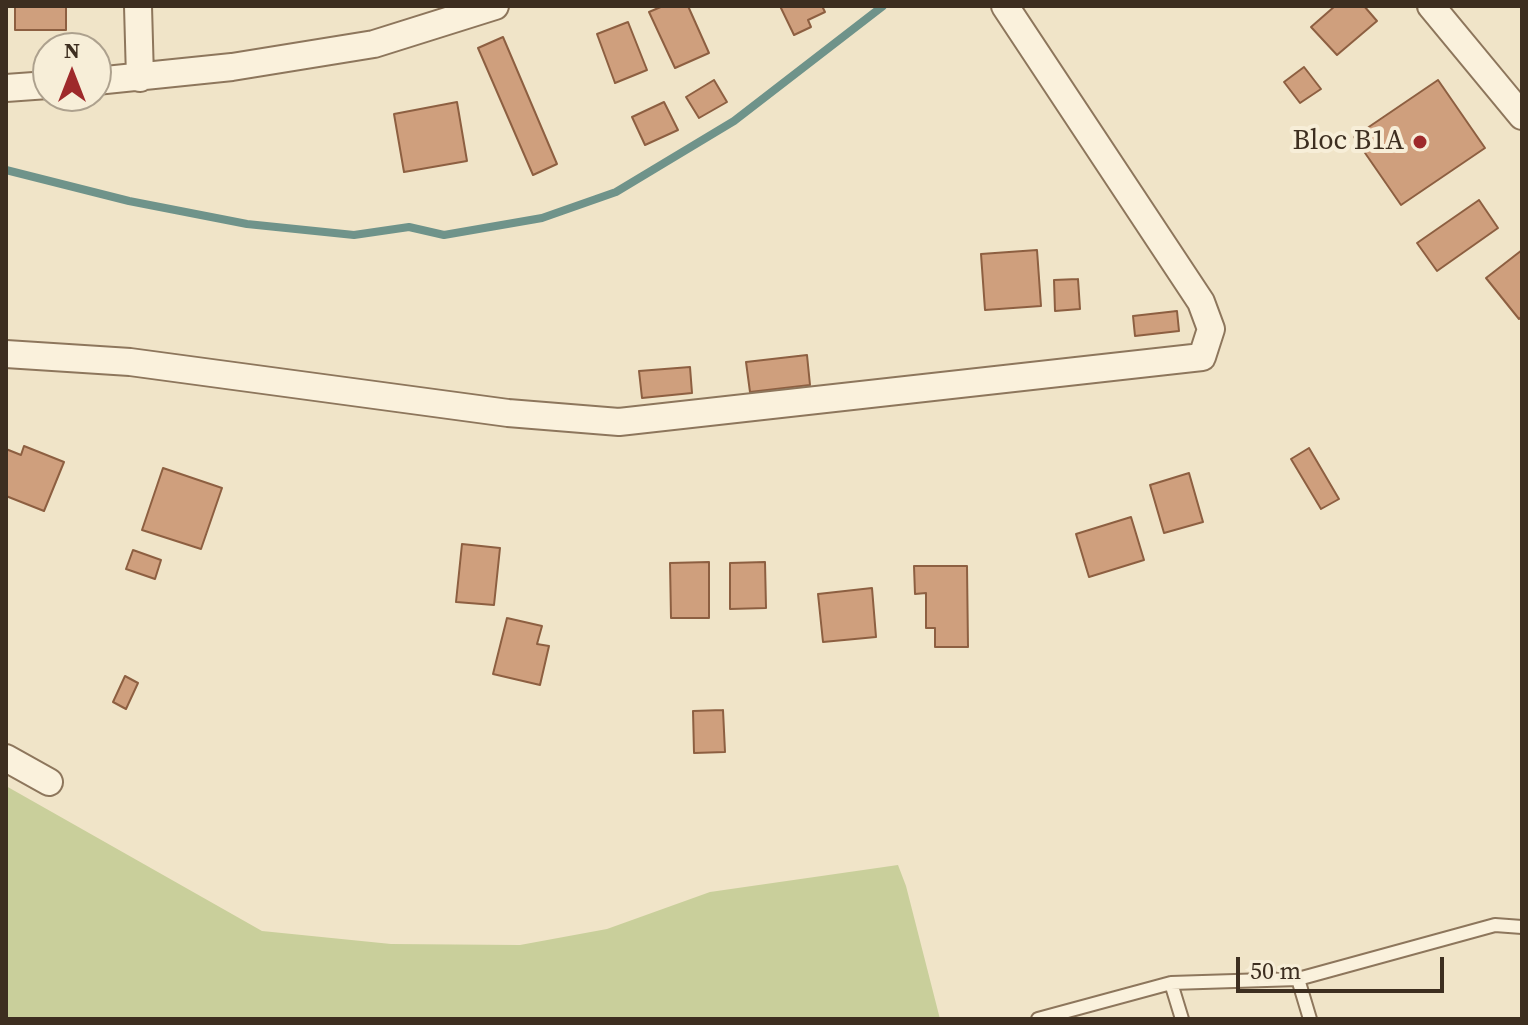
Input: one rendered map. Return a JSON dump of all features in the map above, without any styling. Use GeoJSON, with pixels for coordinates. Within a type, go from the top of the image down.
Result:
{"type":"FeatureCollection","features":[{"type":"Feature","properties":{"kind":"street"},"geometry":{"type":"LineString","coordinates":[[138,6],[140,78]]}},
{"type":"Feature","properties":{"kind":"street"},"geometry":{"type":"LineString","coordinates":[[112,80],[275,61],[374,44],[495,6]]}},
{"type":"Feature","properties":{"kind":"street"},"geometry":{"type":"LineString","coordinates":[[6,354],[130,362],[508,413],[619,422],[1202,357],[1211,329],[1201,302],[1005,6]]}},
{"type":"Feature","properties":{"kind":"street"},"geometry":{"type":"LineString","coordinates":[[1431,6],[1522,116]]}},
{"type":"Feature","properties":{"kind":"street"},"geometry":{"type":"LineString","coordinates":[[6,88],[32,86]]}},
{"type":"Feature","properties":{"kind":"street"},"geometry":{"type":"LineString","coordinates":[[6,758],[49,782]]}},
{"type":"Feature","properties":{"kind":"lane"},"geometry":{"type":"LineString","coordinates":[[1038,1019],[1171,983],[1298,979],[1495,925],[1522,927]]}},
{"type":"Feature","properties":{"kind":"lane"},"geometry":{"type":"LineString","coordinates":[[1298,979],[1310,1019]]}},
{"type":"Feature","properties":{"kind":"lane"},"geometry":{"type":"LineString","coordinates":[[1171,983],[1182,1019]]}},
{"type":"Feature","properties":{"kind":"green space"},"geometry":{"type":"Polygon","coordinates":[[[6,786],[262,931],[391,944],[520,945],[607,929],[710,892],[898,865],[940,1019],[6,1019],[6,786]]]}},
{"type":"Feature","properties":{"kind":"building"},"geometry":{"type":"Polygon","coordinates":[[[15,6],[66,6],[66,30],[15,30],[15,6]]]}},
{"type":"Feature","properties":{"kind":"building"},"geometry":{"type":"Polygon","coordinates":[[[663,6],[688,6],[709,53],[675,68],[649,12],[663,6]]]}},
{"type":"Feature","properties":{"kind":"building"},"geometry":{"type":"Polygon","coordinates":[[[780,6],[822,6],[825,12],[808,20],[811,27],[794,35],[780,6]]]}},
{"type":"Feature","properties":{"kind":"building"},"geometry":{"type":"Polygon","coordinates":[[[1335,6],[1364,6],[1377,21],[1337,55],[1311,27],[1335,6]]]}},
{"type":"Feature","properties":{"kind":"building"},"geometry":{"type":"Polygon","coordinates":[[[628,22],[647,70],[615,83],[597,34],[628,22]]]}},
{"type":"Feature","properties":{"kind":"building"},"geometry":{"type":"Polygon","coordinates":[[[503,37],[557,164],[533,175],[478,48],[503,37]]]}},
{"type":"Feature","properties":{"kind":"building"},"geometry":{"type":"Polygon","coordinates":[[[1304,67],[1321,89],[1300,103],[1284,82],[1304,67]]]}},
{"type":"Feature","properties":{"kind":"building"},"geometry":{"type":"Polygon","coordinates":[[[714,80],[727,102],[699,118],[686,97],[714,80]]]}},
{"type":"Feature","properties":{"kind":"building","name":"Bloc B1A"},"geometry":{"type":"Polygon","coordinates":[[[1438,80],[1485,148],[1401,205],[1354,137],[1438,80]]]}},
{"type":"Feature","properties":{"kind":"building"},"geometry":{"type":"Polygon","coordinates":[[[457,102],[467,161],[404,172],[394,114],[457,102]]]}},
{"type":"Feature","properties":{"kind":"building"},"geometry":{"type":"Polygon","coordinates":[[[664,102],[678,130],[645,145],[632,117],[664,102]]]}},
{"type":"Feature","properties":{"kind":"building"},"geometry":{"type":"Polygon","coordinates":[[[1479,200],[1498,228],[1437,271],[1417,243],[1479,200]]]}},
{"type":"Feature","properties":{"kind":"building"},"geometry":{"type":"Polygon","coordinates":[[[1037,250],[1041,306],[985,310],[981,254],[1037,250]]]}},
{"type":"Feature","properties":{"kind":"building"},"geometry":{"type":"Polygon","coordinates":[[[1522,250],[1522,316],[1519,319],[1486,278],[1522,250]]]}},
{"type":"Feature","properties":{"kind":"building"},"geometry":{"type":"Polygon","coordinates":[[[1078,279],[1080,309],[1055,311],[1054,280],[1078,279]]]}},
{"type":"Feature","properties":{"kind":"building"},"geometry":{"type":"Polygon","coordinates":[[[1177,311],[1179,331],[1135,336],[1133,316],[1177,311]]]}},
{"type":"Feature","properties":{"kind":"building"},"geometry":{"type":"Polygon","coordinates":[[[807,355],[810,385],[750,392],[746,362],[807,355]]]}},
{"type":"Feature","properties":{"kind":"building"},"geometry":{"type":"Polygon","coordinates":[[[690,367],[692,393],[642,398],[639,371],[690,367]]]}},
{"type":"Feature","properties":{"kind":"building"},"geometry":{"type":"Polygon","coordinates":[[[24,446],[64,462],[44,511],[6,496],[6,449],[21,455],[24,446]]]}},
{"type":"Feature","properties":{"kind":"building"},"geometry":{"type":"Polygon","coordinates":[[[1309,448],[1339,499],[1321,509],[1291,459],[1309,448]]]}},
{"type":"Feature","properties":{"kind":"building"},"geometry":{"type":"Polygon","coordinates":[[[163,468],[222,488],[201,549],[142,530],[163,468]]]}},
{"type":"Feature","properties":{"kind":"building"},"geometry":{"type":"Polygon","coordinates":[[[1189,473],[1203,522],[1164,533],[1150,485],[1189,473]]]}},
{"type":"Feature","properties":{"kind":"building"},"geometry":{"type":"Polygon","coordinates":[[[1131,517],[1144,560],[1089,577],[1076,534],[1131,517]]]}},
{"type":"Feature","properties":{"kind":"building"},"geometry":{"type":"Polygon","coordinates":[[[462,544],[500,548],[494,605],[456,602],[462,544]]]}},
{"type":"Feature","properties":{"kind":"building"},"geometry":{"type":"Polygon","coordinates":[[[133,550],[161,560],[155,579],[126,569],[133,550]]]}},
{"type":"Feature","properties":{"kind":"building"},"geometry":{"type":"Polygon","coordinates":[[[709,562],[709,618],[671,618],[670,563],[709,562]]]}},
{"type":"Feature","properties":{"kind":"building"},"geometry":{"type":"Polygon","coordinates":[[[765,562],[766,608],[730,609],[730,563],[765,562]]]}},
{"type":"Feature","properties":{"kind":"building"},"geometry":{"type":"Polygon","coordinates":[[[914,566],[967,566],[968,647],[935,647],[935,628],[926,628],[926,593],[915,594],[914,566]]]}},
{"type":"Feature","properties":{"kind":"building"},"geometry":{"type":"Polygon","coordinates":[[[872,588],[876,637],[823,642],[818,594],[872,588]]]}},
{"type":"Feature","properties":{"kind":"building"},"geometry":{"type":"Polygon","coordinates":[[[507,618],[542,626],[537,644],[549,646],[540,685],[493,674],[507,618]]]}},
{"type":"Feature","properties":{"kind":"building"},"geometry":{"type":"Polygon","coordinates":[[[125,676],[138,683],[126,709],[113,702],[125,676]]]}},
{"type":"Feature","properties":{"kind":"building"},"geometry":{"type":"Polygon","coordinates":[[[723,710],[725,752],[694,753],[693,711],[723,710]]]}},
{"type":"Feature","properties":{"kind":"waterway"},"geometry":{"type":"LineString","coordinates":[[6,170],[129,201],[247,224],[354,235],[409,227],[444,235],[542,218],[616,192],[734,121],[883,6]]}},
{"type":"Feature","properties":{"kind":"place","name":"Bloc B1A"},"geometry":{"type":"Point","coordinates":[1420,142]}}]}
